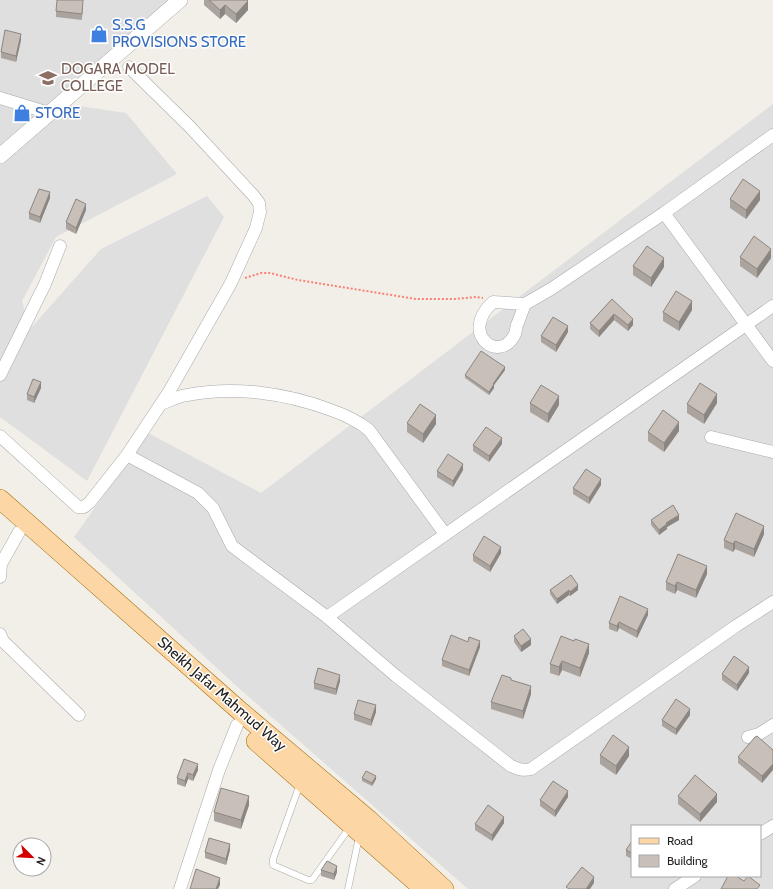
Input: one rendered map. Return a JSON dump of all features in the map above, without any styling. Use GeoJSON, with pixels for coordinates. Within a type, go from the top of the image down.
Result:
{"type":"FeatureCollection","features":[{"type":"Feature","properties":{"kind":"main road","name":"Sheikh Jafar Mahmud Way"},"geometry":{"type":"LineString","coordinates":[[0,499],[240,711],[362,827],[423,888]]}},
{"type":"Feature","properties":{"kind":"main road","name":"Sheikh Jafar Mahmud Way"},"geometry":{"type":"LineString","coordinates":[[0,516],[110,611],[301,781],[444,889]]}},
{"type":"Feature","properties":{"kind":"street"},"geometry":{"type":"LineString","coordinates":[[0,156],[179,0]]}},
{"type":"Feature","properties":{"kind":"street"},"geometry":{"type":"LineString","coordinates":[[0,436],[78,507],[84,507],[90,502],[127,455],[170,390],[231,283],[256,228],[260,212],[259,203],[190,127],[129,67]]}},
{"type":"Feature","properties":{"kind":"street"},"geometry":{"type":"LineString","coordinates":[[0,98],[49,114]]}},
{"type":"Feature","properties":{"kind":"street"},"geometry":{"type":"LineString","coordinates":[[525,304],[513,337],[506,345],[500,347],[493,346],[486,342],[479,331],[480,322],[486,309],[493,302],[525,304],[551,289],[664,213],[773,135]]}},
{"type":"Feature","properties":{"kind":"street"},"geometry":{"type":"LineString","coordinates":[[664,213],[773,361]]}},
{"type":"Feature","properties":{"kind":"street"},"geometry":{"type":"LineString","coordinates":[[0,375],[45,284],[60,246]]}},
{"type":"Feature","properties":{"kind":"street"},"geometry":{"type":"LineString","coordinates":[[327,617],[773,306]]}},
{"type":"Feature","properties":{"kind":"street"},"geometry":{"type":"LineString","coordinates":[[161,404],[185,395],[219,391],[247,392],[285,396],[313,403],[341,414],[363,425],[369,430],[446,534]]}},
{"type":"Feature","properties":{"kind":"street"},"geometry":{"type":"LineString","coordinates":[[711,437],[773,452]]}},
{"type":"Feature","properties":{"kind":"street"},"geometry":{"type":"LineString","coordinates":[[127,455],[198,493],[213,508],[232,546],[327,617],[396,676],[505,761],[520,770],[525,771],[531,769],[736,626],[773,602]]}},
{"type":"Feature","properties":{"kind":"street"},"geometry":{"type":"LineString","coordinates":[[0,577],[1,564],[19,532]]}},
{"type":"Feature","properties":{"kind":"street"},"geometry":{"type":"LineString","coordinates":[[1,639],[79,715]]}},
{"type":"Feature","properties":{"kind":"street"},"geometry":{"type":"LineString","coordinates":[[180,889],[219,770],[237,725]]}},
{"type":"Feature","properties":{"kind":"street"},"geometry":{"type":"LineString","coordinates":[[748,737],[759,734],[773,725]]}},
{"type":"Feature","properties":{"kind":"street"},"geometry":{"type":"LineString","coordinates":[[761,833],[773,826]]}},
{"type":"Feature","properties":{"kind":"street"},"geometry":{"type":"LineString","coordinates":[[675,889],[693,877]]}},
{"type":"Feature","properties":{"kind":"lane"},"geometry":{"type":"LineString","coordinates":[[301,781],[273,859],[273,865],[308,880],[312,880],[362,827]]}},
{"type":"Feature","properties":{"kind":"lane"},"geometry":{"type":"LineString","coordinates":[[348,889],[362,827]]}},
{"type":"Feature","properties":{"kind":"path"},"geometry":{"type":"LineString","coordinates":[[231,283],[261,273],[270,273],[298,280],[416,299],[455,299],[476,297],[484,298],[493,302]]}},
{"type":"Feature","properties":{"kind":"shaded area"},"geometry":{"type":"Polygon","coordinates":[[[0,0],[177,0],[59,103],[126,113],[177,174],[56,237],[22,301],[30,329],[101,249],[207,196],[224,217],[87,481],[0,417],[0,0]]]}},
{"type":"Feature","properties":{"kind":"shaded area"},"geometry":{"type":"Polygon","coordinates":[[[773,104],[773,889],[468,889],[242,691],[74,537],[148,433],[261,493],[773,104]]]}},
{"type":"Feature","properties":{"kind":"building"},"geometry":{"type":"Polygon","coordinates":[[[57,0],[83,0],[82,14],[56,11],[57,0]]]}},
{"type":"Feature","properties":{"kind":"building"},"geometry":{"type":"Polygon","coordinates":[[[209,0],[248,1],[236,14],[225,5],[220,10],[209,0]]]}},
{"type":"Feature","properties":{"kind":"building"},"geometry":{"type":"Polygon","coordinates":[[[5,30],[21,34],[16,56],[1,52],[5,30]]]}},
{"type":"Feature","properties":{"kind":"building"},"geometry":{"type":"Polygon","coordinates":[[[743,179],[760,191],[746,210],[730,199],[743,179]]]}},
{"type":"Feature","properties":{"kind":"building"},"geometry":{"type":"Polygon","coordinates":[[[39,189],[50,192],[40,217],[29,213],[39,189]]]}},
{"type":"Feature","properties":{"kind":"building"},"geometry":{"type":"Polygon","coordinates":[[[76,199],[86,204],[76,228],[66,222],[76,199]]]}},
{"type":"Feature","properties":{"kind":"building"},"geometry":{"type":"Polygon","coordinates":[[[754,236],[771,249],[757,269],[740,257],[754,236]]]}},
{"type":"Feature","properties":{"kind":"building"},"geometry":{"type":"Polygon","coordinates":[[[647,246],[664,258],[651,278],[633,266],[647,246]]]}},
{"type":"Feature","properties":{"kind":"building"},"geometry":{"type":"Polygon","coordinates":[[[676,291],[692,301],[679,322],[663,312],[676,291]]]}},
{"type":"Feature","properties":{"kind":"building"},"geometry":{"type":"Polygon","coordinates":[[[612,299],[633,319],[628,325],[614,314],[599,331],[590,323],[612,299]]]}},
{"type":"Feature","properties":{"kind":"building"},"geometry":{"type":"Polygon","coordinates":[[[553,317],[568,326],[556,345],[541,336],[553,317]]]}},
{"type":"Feature","properties":{"kind":"building"},"geometry":{"type":"Polygon","coordinates":[[[481,351],[505,367],[489,392],[465,375],[481,351]]]}},
{"type":"Feature","properties":{"kind":"building"},"geometry":{"type":"Polygon","coordinates":[[[33,379],[41,382],[34,397],[27,394],[33,379]]]}},
{"type":"Feature","properties":{"kind":"building"},"geometry":{"type":"Polygon","coordinates":[[[700,383],[717,394],[704,415],[687,404],[700,383]]]}},
{"type":"Feature","properties":{"kind":"building"},"geometry":{"type":"Polygon","coordinates":[[[541,385],[559,396],[548,414],[530,403],[541,385]]]}},
{"type":"Feature","properties":{"kind":"building"},"geometry":{"type":"Polygon","coordinates":[[[420,404],[436,415],[423,434],[407,423],[420,404]]]}},
{"type":"Feature","properties":{"kind":"building"},"geometry":{"type":"Polygon","coordinates":[[[663,410],[679,422],[664,443],[648,432],[663,410]]]}},
{"type":"Feature","properties":{"kind":"building"},"geometry":{"type":"Polygon","coordinates":[[[486,427],[502,438],[489,456],[473,445],[486,427]]]}},
{"type":"Feature","properties":{"kind":"building"},"geometry":{"type":"Polygon","coordinates":[[[448,454],[463,464],[453,481],[437,471],[448,454]]]}},
{"type":"Feature","properties":{"kind":"building"},"geometry":{"type":"Polygon","coordinates":[[[586,469],[601,479],[589,498],[573,488],[586,469]]]}},
{"type":"Feature","properties":{"kind":"building"},"geometry":{"type":"Polygon","coordinates":[[[673,505],[679,515],[666,523],[667,524],[659,530],[651,520],[673,505]]]}},
{"type":"Feature","properties":{"kind":"building"},"geometry":{"type":"Polygon","coordinates":[[[736,513],[764,526],[754,549],[735,541],[733,544],[724,540],[736,513]]]}},
{"type":"Feature","properties":{"kind":"building"},"geometry":{"type":"Polygon","coordinates":[[[484,536],[501,547],[490,566],[473,555],[484,536]]]}},
{"type":"Feature","properties":{"kind":"building"},"geometry":{"type":"Polygon","coordinates":[[[678,554],[707,566],[696,590],[677,582],[675,586],[666,582],[678,554]]]}},
{"type":"Feature","properties":{"kind":"building"},"geometry":{"type":"Polygon","coordinates":[[[571,575],[578,585],[570,592],[569,590],[557,599],[550,590],[571,575]]]}},
{"type":"Feature","properties":{"kind":"building"},"geometry":{"type":"Polygon","coordinates":[[[620,596],[648,609],[637,631],[619,622],[617,626],[609,623],[620,596]]]}},
{"type":"Feature","properties":{"kind":"building"},"geometry":{"type":"Polygon","coordinates":[[[523,629],[531,639],[521,646],[514,636],[523,629]]]}},
{"type":"Feature","properties":{"kind":"building"},"geometry":{"type":"Polygon","coordinates":[[[451,635],[468,642],[469,637],[480,641],[469,670],[442,660],[451,635]]]}},
{"type":"Feature","properties":{"kind":"building"},"geometry":{"type":"Polygon","coordinates":[[[561,636],[574,641],[575,639],[589,644],[580,668],[562,661],[559,667],[550,664],[561,636]]]}},
{"type":"Feature","properties":{"kind":"building"},"geometry":{"type":"Polygon","coordinates":[[[734,656],[749,667],[737,685],[722,674],[734,656]]]}},
{"type":"Feature","properties":{"kind":"building"},"geometry":{"type":"Polygon","coordinates":[[[318,668],[340,675],[336,689],[314,683],[318,668]]]}},
{"type":"Feature","properties":{"kind":"building"},"geometry":{"type":"Polygon","coordinates":[[[502,675],[511,678],[511,680],[531,686],[523,711],[491,702],[502,675]]]}},
{"type":"Feature","properties":{"kind":"building"},"geometry":{"type":"Polygon","coordinates":[[[676,699],[690,709],[676,729],[662,720],[676,699]]]}},
{"type":"Feature","properties":{"kind":"building"},"geometry":{"type":"Polygon","coordinates":[[[358,700],[376,705],[371,720],[354,714],[358,700]]]}},
{"type":"Feature","properties":{"kind":"building"},"geometry":{"type":"Polygon","coordinates":[[[613,735],[629,747],[616,766],[600,755],[613,735]]]}},
{"type":"Feature","properties":{"kind":"building"},"geometry":{"type":"Polygon","coordinates":[[[757,736],[773,750],[773,764],[762,776],[738,757],[757,736]]]}},
{"type":"Feature","properties":{"kind":"building"},"geometry":{"type":"Polygon","coordinates":[[[184,759],[198,764],[193,775],[188,773],[185,781],[177,778],[184,759]]]}},
{"type":"Feature","properties":{"kind":"building"},"geometry":{"type":"Polygon","coordinates":[[[366,771],[376,776],[372,783],[362,778],[366,771]]]}},
{"type":"Feature","properties":{"kind":"building"},"geometry":{"type":"Polygon","coordinates":[[[695,775],[717,794],[700,814],[678,796],[695,775]]]}},
{"type":"Feature","properties":{"kind":"building"},"geometry":{"type":"Polygon","coordinates":[[[553,781],[568,791],[555,811],[540,800],[553,781]]]}},
{"type":"Feature","properties":{"kind":"building"},"geometry":{"type":"Polygon","coordinates":[[[221,788],[249,796],[241,820],[214,812],[221,788]]]}},
{"type":"Feature","properties":{"kind":"building"},"geometry":{"type":"Polygon","coordinates":[[[488,805],[504,817],[492,835],[475,824],[488,805]]]}},
{"type":"Feature","properties":{"kind":"building"},"geometry":{"type":"Polygon","coordinates":[[[209,838],[230,844],[226,859],[205,852],[209,838]]]}},
{"type":"Feature","properties":{"kind":"building"},"geometry":{"type":"Polygon","coordinates":[[[631,842],[631,852],[626,850],[631,842]]]}},
{"type":"Feature","properties":{"kind":"building"},"geometry":{"type":"Polygon","coordinates":[[[327,861],[337,866],[334,874],[321,870],[327,861]]]}},
{"type":"Feature","properties":{"kind":"building"},"geometry":{"type":"Polygon","coordinates":[[[582,867],[594,877],[586,889],[569,889],[566,887],[582,867]]]}},
{"type":"Feature","properties":{"kind":"building"},"geometry":{"type":"Polygon","coordinates":[[[196,869],[220,878],[216,889],[190,889],[196,869]]]}},
{"type":"Feature","properties":{"kind":"building"},"geometry":{"type":"Polygon","coordinates":[[[727,877],[738,877],[744,881],[747,877],[749,877],[760,885],[757,889],[721,889],[727,877]]]}},
{"type":"Feature","properties":{"kind":"place","name":"S.S.G PROVISIONS STORE"},"geometry":{"type":"Point","coordinates":[99,34]}},
{"type":"Feature","properties":{"kind":"place","name":"DOGARA MODEL COLLEGE"},"geometry":{"type":"Point","coordinates":[48,78]}},
{"type":"Feature","properties":{"kind":"place","name":"STORE"},"geometry":{"type":"Point","coordinates":[22,113]}}]}
